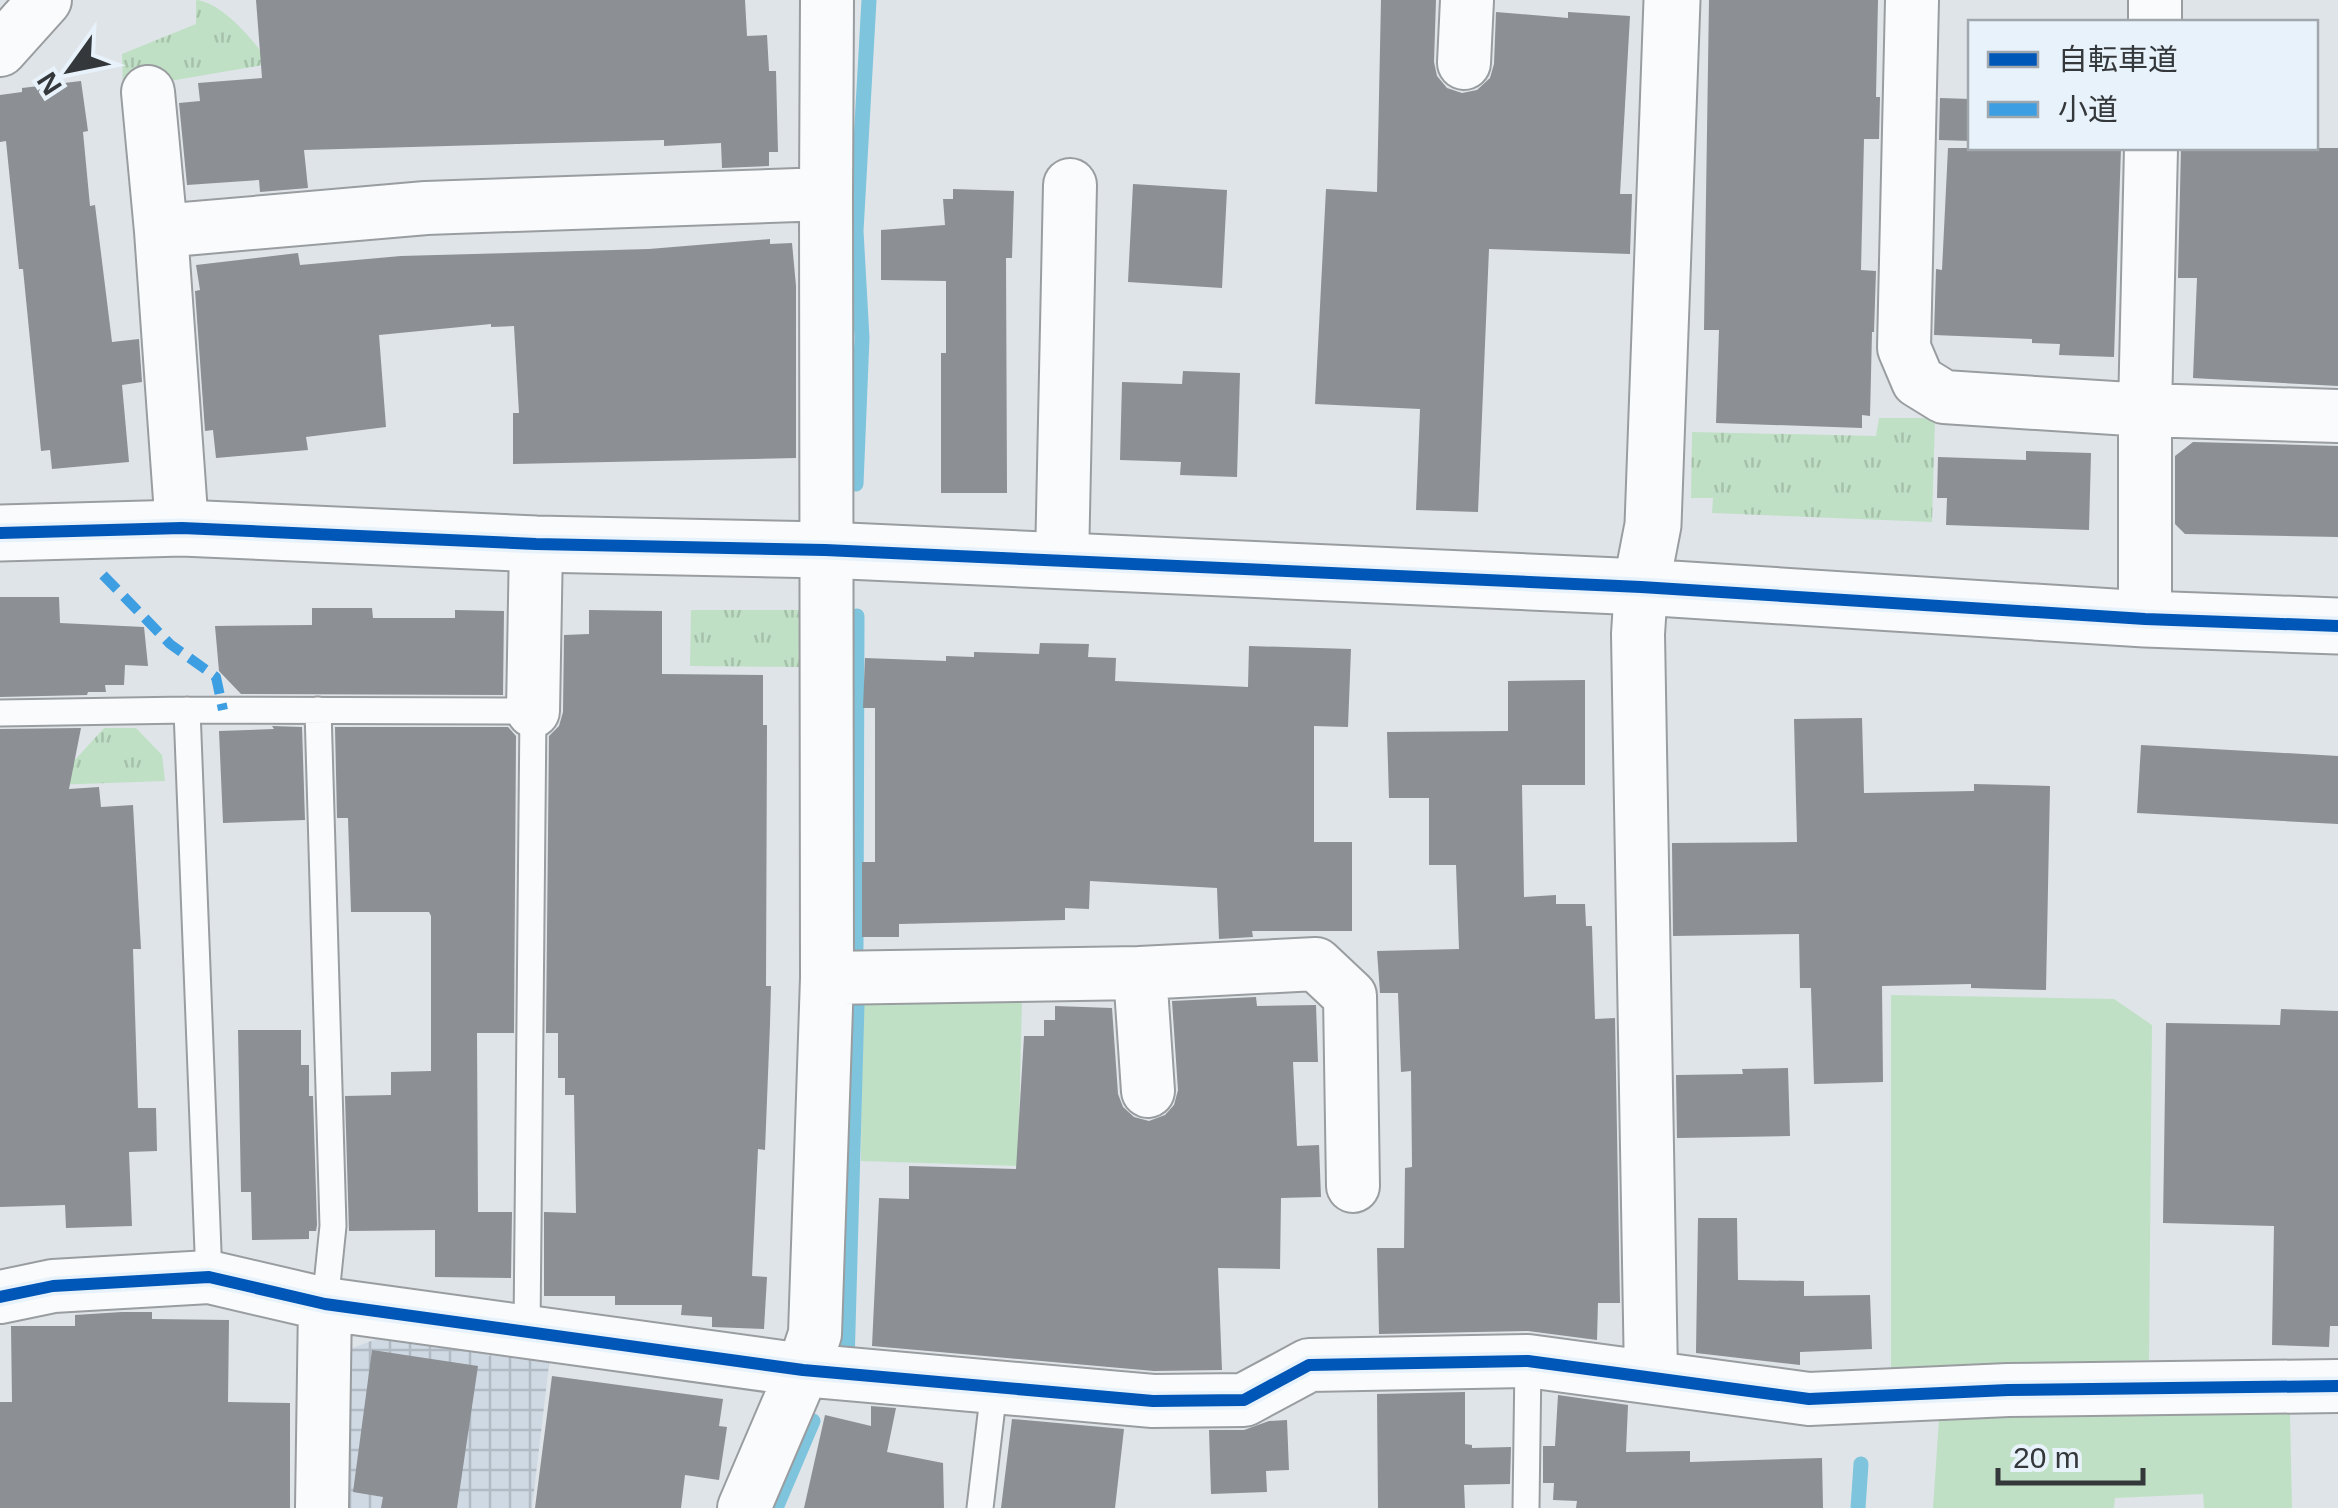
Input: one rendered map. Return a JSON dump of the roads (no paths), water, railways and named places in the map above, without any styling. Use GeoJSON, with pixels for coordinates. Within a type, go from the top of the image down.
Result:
{"type":"FeatureCollection","features":[{"type":"Feature","properties":{"kind":"street"},"geometry":{"type":"LineString","coordinates":[[0,50],[45,0]]}},
{"type":"Feature","properties":{"kind":"street"},"geometry":{"type":"LineString","coordinates":[[744,1508],[815,1334],[827,978],[826,0]]}},
{"type":"Feature","properties":{"kind":"street"},"geometry":{"type":"LineString","coordinates":[[1464,64],[1467,0]]}},
{"type":"Feature","properties":{"kind":"street"},"geometry":{"type":"LineString","coordinates":[[1651,1376],[1638,634],[1653,525],[1672,0]]}},
{"type":"Feature","properties":{"kind":"street"},"geometry":{"type":"LineString","coordinates":[[1912,0],[1904,348],[1918,381],[1944,397],[2145,410],[2338,416]]}},
{"type":"Feature","properties":{"kind":"street"},"geometry":{"type":"LineString","coordinates":[[148,92],[162,231],[182,528]]}},
{"type":"Feature","properties":{"kind":"street"},"geometry":{"type":"LineString","coordinates":[[2146,619],[2145,410],[2152,150]]}},
{"type":"Feature","properties":{"kind":"street"},"geometry":{"type":"LineString","coordinates":[[1062,561],[1070,185]]}},
{"type":"Feature","properties":{"kind":"street"},"geometry":{"type":"LineString","coordinates":[[162,231],[426,208],[826,194]]}},
{"type":"Feature","properties":{"kind":"street"},"geometry":{"type":"LineString","coordinates":[[0,533],[182,528],[536,544],[825,550],[1642,587],[2146,619],[2338,626]]}},
{"type":"Feature","properties":{"kind":"street"},"geometry":{"type":"LineString","coordinates":[[533,711],[536,544]]}},
{"type":"Feature","properties":{"kind":"street"},"geometry":{"type":"LineString","coordinates":[[827,978],[1140,973],[1316,964],[1350,996],[1353,1186]]}},
{"type":"Feature","properties":{"kind":"street"},"geometry":{"type":"LineString","coordinates":[[1140,973],[1148,1091]]}},
{"type":"Feature","properties":{"kind":"street"},"geometry":{"type":"LineString","coordinates":[[0,1297],[53,1286],[209,1276],[326,1304],[803,1370],[1152,1402],[1244,1400],[1309,1364],[1528,1360],[1809,1400],[2008,1390],[2338,1386]]}},
{"type":"Feature","properties":{"kind":"street"},"geometry":{"type":"LineString","coordinates":[[322,1508],[326,1304]]}},
{"type":"Feature","properties":{"kind":"lane"},"geometry":{"type":"LineString","coordinates":[[188,710],[209,1276]]}},
{"type":"Feature","properties":{"kind":"lane"},"geometry":{"type":"LineString","coordinates":[[318,710],[334,1226],[326,1304]]}},
{"type":"Feature","properties":{"kind":"lane"},"geometry":{"type":"LineString","coordinates":[[0,714],[533,711],[527,1330]]}},
{"type":"Feature","properties":{"kind":"lane"},"geometry":{"type":"LineString","coordinates":[[1526,1508],[1528,1360]]}},
{"type":"Feature","properties":{"kind":"lane"},"geometry":{"type":"LineString","coordinates":[[980,1508],[994,1389]]}},
{"type":"Feature","properties":{"kind":"waterway"},"geometry":{"type":"LineString","coordinates":[[856,484],[862,338],[856,231],[869,0]]}},
{"type":"Feature","properties":{"kind":"waterway"},"geometry":{"type":"LineString","coordinates":[[856,948],[857,616]]}},
{"type":"Feature","properties":{"kind":"waterway"},"geometry":{"type":"LineString","coordinates":[[847,1365],[857,1004]]}},
{"type":"Feature","properties":{"kind":"waterway"},"geometry":{"type":"LineString","coordinates":[[776,1508],[813,1421]]}},
{"type":"Feature","properties":{"kind":"waterway"},"geometry":{"type":"LineString","coordinates":[[1858,1508],[1861,1464]]}}]}
